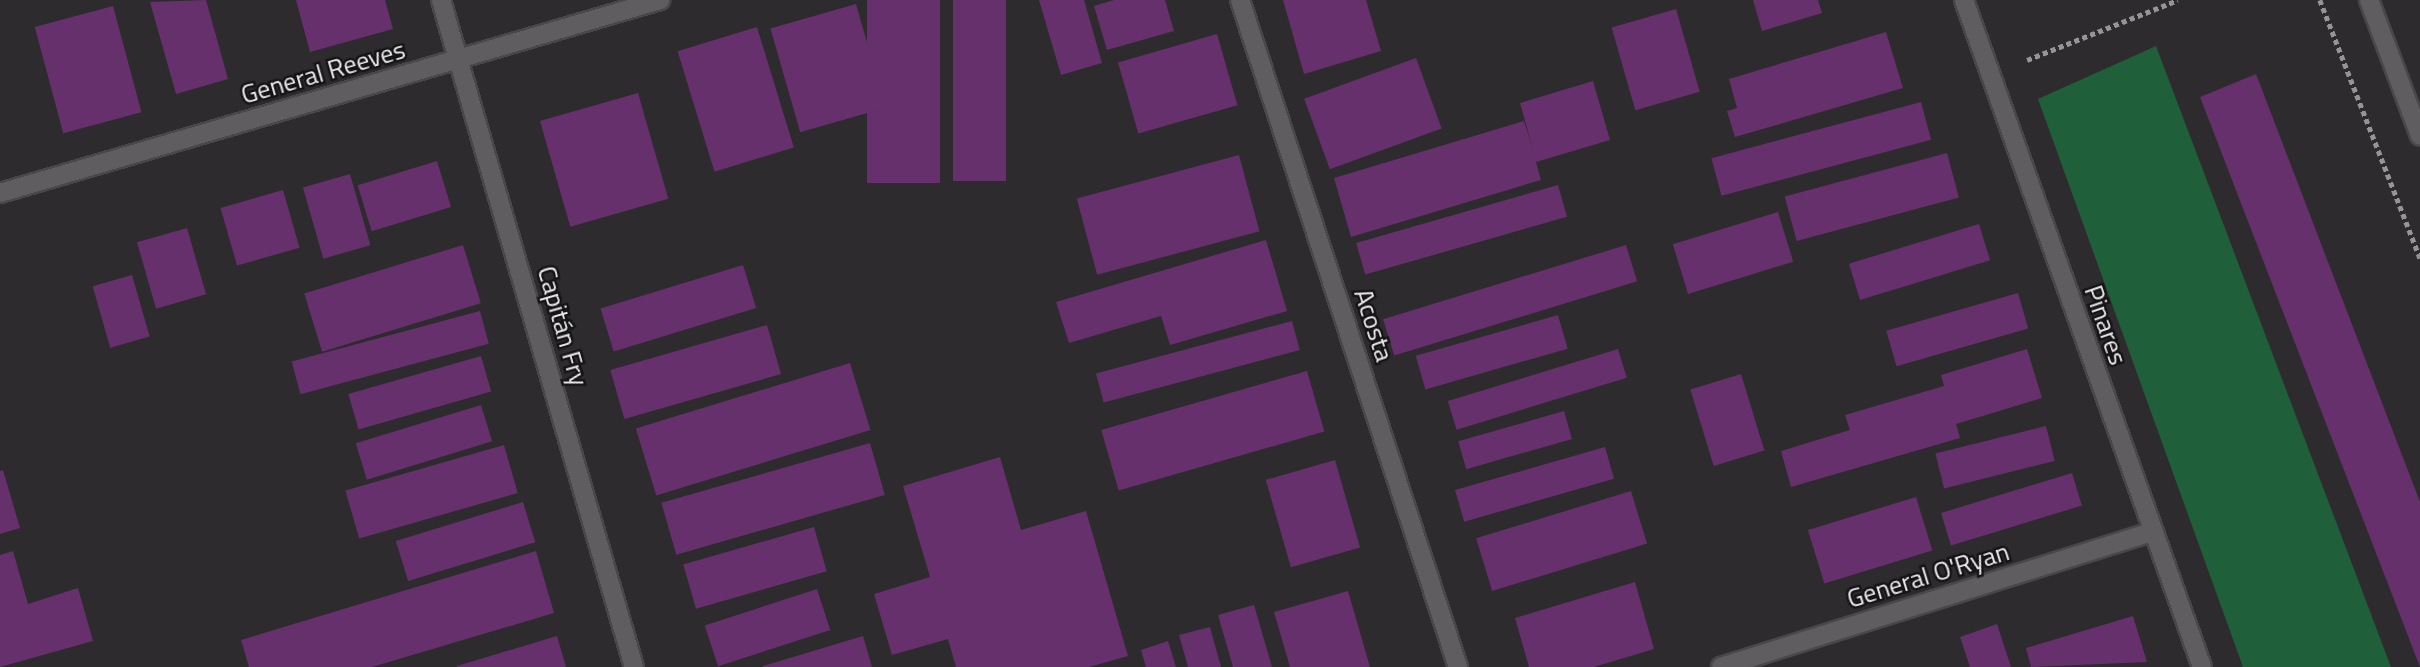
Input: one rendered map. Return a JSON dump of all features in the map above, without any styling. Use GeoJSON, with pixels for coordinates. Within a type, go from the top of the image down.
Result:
{"type":"FeatureCollection","features":[{"type":"Feature","properties":{"kind":"street","name":"Capitán Fry"},"geometry":{"type":"LineString","coordinates":[[441,0],[634,667]]}},
{"type":"Feature","properties":{"kind":"street","name":"General Reeves"},"geometry":{"type":"LineString","coordinates":[[0,193],[660,0]]}},
{"type":"Feature","properties":{"kind":"street","name":"Acosta"},"geometry":{"type":"LineString","coordinates":[[1240,0],[1458,667]]}},
{"type":"Feature","properties":{"kind":"street","name":"Pinares"},"geometry":{"type":"LineString","coordinates":[[1964,0],[2151,533],[2202,667]]}},
{"type":"Feature","properties":{"kind":"street"},"geometry":{"type":"LineString","coordinates":[[2369,0],[2420,136]]}},
{"type":"Feature","properties":{"kind":"street","name":"General O'Ryan"},"geometry":{"type":"LineString","coordinates":[[1721,667],[2151,533]]}},
{"type":"Feature","properties":{"kind":"path"},"geometry":{"type":"LineString","coordinates":[[1990,74],[2178,0]]}},
{"type":"Feature","properties":{"kind":"path"},"geometry":{"type":"LineString","coordinates":[[2320,0],[2420,258]]}},
{"type":"Feature","properties":{"kind":"green space"},"geometry":{"type":"Polygon","coordinates":[[[2156,46],[2391,667],[2243,667],[2038,99],[2156,46]]]}},
{"type":"Feature","properties":{"kind":"building"},"geometry":{"type":"Polygon","coordinates":[[[206,0],[228,79],[176,94],[150,2],[206,0]]]}},
{"type":"Feature","properties":{"kind":"building"},"geometry":{"type":"Polygon","coordinates":[[[296,0],[385,0],[393,29],[310,52],[296,0]]]}},
{"type":"Feature","properties":{"kind":"building"},"geometry":{"type":"Polygon","coordinates":[[[867,0],[940,0],[940,183],[867,183],[867,0]]]}},
{"type":"Feature","properties":{"kind":"building"},"geometry":{"type":"Polygon","coordinates":[[[953,0],[1006,0],[1006,181],[953,181],[953,0]]]}},
{"type":"Feature","properties":{"kind":"building"},"geometry":{"type":"Polygon","coordinates":[[[1039,0],[1084,0],[1102,63],[1061,75],[1039,0]]]}},
{"type":"Feature","properties":{"kind":"building"},"geometry":{"type":"Polygon","coordinates":[[[1114,0],[1165,0],[1174,31],[1107,50],[1094,6],[1114,0]]]}},
{"type":"Feature","properties":{"kind":"building"},"geometry":{"type":"Polygon","coordinates":[[[1283,0],[1366,0],[1381,51],[1304,74],[1283,0]]]}},
{"type":"Feature","properties":{"kind":"building"},"geometry":{"type":"Polygon","coordinates":[[[1753,0],[1818,0],[1822,13],[1762,31],[1753,0]]]}},
{"type":"Feature","properties":{"kind":"building"},"geometry":{"type":"Polygon","coordinates":[[[856,4],[886,108],[800,132],[770,29],[856,4]]]}},
{"type":"Feature","properties":{"kind":"building"},"geometry":{"type":"Polygon","coordinates":[[[113,6],[141,112],[63,133],[35,27],[113,6]]]}},
{"type":"Feature","properties":{"kind":"building"},"geometry":{"type":"Polygon","coordinates":[[[1676,9],[1700,92],[1635,110],[1612,27],[1676,9]]]}},
{"type":"Feature","properties":{"kind":"building"},"geometry":{"type":"Polygon","coordinates":[[[757,27],[794,147],[714,172],[678,51],[757,27]]]}},
{"type":"Feature","properties":{"kind":"building"},"geometry":{"type":"Polygon","coordinates":[[[1886,32],[1903,88],[1735,137],[1727,111],[1737,108],[1729,79],[1886,32]]]}},
{"type":"Feature","properties":{"kind":"building"},"geometry":{"type":"Polygon","coordinates":[[[1217,34],[1237,105],[1138,134],[1118,62],[1217,34]]]}},
{"type":"Feature","properties":{"kind":"building"},"geometry":{"type":"Polygon","coordinates":[[[1416,58],[1442,128],[1330,169],[1304,99],[1416,58]]]}},
{"type":"Feature","properties":{"kind":"building"},"geometry":{"type":"Polygon","coordinates":[[[2256,74],[2420,502],[2420,667],[2200,97],[2256,74]]]}},
{"type":"Feature","properties":{"kind":"building"},"geometry":{"type":"Polygon","coordinates":[[[1593,81],[1610,140],[1536,162],[1541,180],[1351,237],[1334,178],[1524,121],[1533,149],[1520,103],[1593,81]]]}},
{"type":"Feature","properties":{"kind":"building"},"geometry":{"type":"Polygon","coordinates":[[[638,93],[668,199],[570,227],[540,121],[638,93]]]}},
{"type":"Feature","properties":{"kind":"building"},"geometry":{"type":"Polygon","coordinates":[[[1921,102],[1931,140],[1721,196],[1711,158],[1921,102]]]}},
{"type":"Feature","properties":{"kind":"building"},"geometry":{"type":"Polygon","coordinates":[[[1947,153],[1959,197],[1797,241],[1785,196],[1947,153]]]}},
{"type":"Feature","properties":{"kind":"building"},"geometry":{"type":"Polygon","coordinates":[[[1239,155],[1259,231],[1097,275],[1077,198],[1239,155]]]}},
{"type":"Feature","properties":{"kind":"building"},"geometry":{"type":"Polygon","coordinates":[[[437,161],[451,207],[372,231],[358,185],[437,161]]]}},
{"type":"Feature","properties":{"kind":"building"},"geometry":{"type":"Polygon","coordinates":[[[350,174],[370,245],[323,259],[303,188],[350,174]]]}},
{"type":"Feature","properties":{"kind":"building"},"geometry":{"type":"Polygon","coordinates":[[[1558,185],[1567,217],[1365,275],[1356,243],[1558,185]]]}},
{"type":"Feature","properties":{"kind":"building"},"geometry":{"type":"Polygon","coordinates":[[[283,190],[300,248],[237,266],[221,208],[283,190]]]}},
{"type":"Feature","properties":{"kind":"building"},"geometry":{"type":"Polygon","coordinates":[[[1778,212],[1793,262],[1688,294],[1673,244],[1778,212]]]}},
{"type":"Feature","properties":{"kind":"building"},"geometry":{"type":"Polygon","coordinates":[[[1979,224],[1990,260],[1860,300],[1849,264],[1979,224]]]}},
{"type":"Feature","properties":{"kind":"building"},"geometry":{"type":"Polygon","coordinates":[[[187,228],[206,294],[156,309],[137,242],[187,228]]]}},
{"type":"Feature","properties":{"kind":"building"},"geometry":{"type":"Polygon","coordinates":[[[1266,240],[1287,311],[1170,345],[1161,316],[1069,343],[1056,302],[1266,240]]]}},
{"type":"Feature","properties":{"kind":"building"},"geometry":{"type":"Polygon","coordinates":[[[463,245],[481,303],[322,352],[304,294],[463,245]]]}},
{"type":"Feature","properties":{"kind":"building"},"geometry":{"type":"Polygon","coordinates":[[[1626,245],[1637,281],[1394,356],[1383,319],[1626,245]]]}},
{"type":"Feature","properties":{"kind":"building"},"geometry":{"type":"Polygon","coordinates":[[[743,265],[756,308],[614,352],[601,309],[743,265]]]}},
{"type":"Feature","properties":{"kind":"building"},"geometry":{"type":"Polygon","coordinates":[[[132,275],[150,337],[110,348],[93,286],[132,275]]]}},
{"type":"Feature","properties":{"kind":"building"},"geometry":{"type":"Polygon","coordinates":[[[2018,293],[2028,329],[1897,366],[1886,331],[2018,293]]]}},
{"type":"Feature","properties":{"kind":"building"},"geometry":{"type":"Polygon","coordinates":[[[480,311],[489,344],[300,394],[292,361],[480,311]]]}},
{"type":"Feature","properties":{"kind":"building"},"geometry":{"type":"Polygon","coordinates":[[[1558,315],[1568,349],[1425,389],[1416,356],[1558,315]]]}},
{"type":"Feature","properties":{"kind":"building"},"geometry":{"type":"Polygon","coordinates":[[[1292,321],[1300,350],[1104,403],[1096,374],[1292,321]]]}},
{"type":"Feature","properties":{"kind":"building"},"geometry":{"type":"Polygon","coordinates":[[[767,325],[781,374],[624,419],[610,370],[767,325]]]}},
{"type":"Feature","properties":{"kind":"building"},"geometry":{"type":"Polygon","coordinates":[[[1618,349],[1627,378],[1457,430],[1448,401],[1618,349]]]}},
{"type":"Feature","properties":{"kind":"building"},"geometry":{"type":"Polygon","coordinates":[[[2027,349],[2042,398],[1956,424],[1960,438],[1791,487],[1781,451],[1850,430],[1845,415],[1944,386],[1941,375],[2027,349]]]}},
{"type":"Feature","properties":{"kind":"building"},"geometry":{"type":"Polygon","coordinates":[[[481,356],[491,392],[359,430],[348,394],[481,356]]]}},
{"type":"Feature","properties":{"kind":"building"},"geometry":{"type":"Polygon","coordinates":[[[850,363],[870,430],[656,495],[636,428],[850,363]]]}},
{"type":"Feature","properties":{"kind":"building"},"geometry":{"type":"Polygon","coordinates":[[[1307,371],[1324,432],[1119,491],[1101,430],[1307,371]]]}},
{"type":"Feature","properties":{"kind":"building"},"geometry":{"type":"Polygon","coordinates":[[[1741,374],[1764,451],[1714,466],[1690,389],[1741,374]]]}},
{"type":"Feature","properties":{"kind":"building"},"geometry":{"type":"Polygon","coordinates":[[[481,405],[492,441],[367,480],[356,443],[481,405]]]}},
{"type":"Feature","properties":{"kind":"building"},"geometry":{"type":"Polygon","coordinates":[[[1564,411],[1572,439],[1466,469],[1458,441],[1564,411]]]}},
{"type":"Feature","properties":{"kind":"building"},"geometry":{"type":"Polygon","coordinates":[[[2046,426],[2055,461],[1944,489],[1935,454],[2046,426]]]}},
{"type":"Feature","properties":{"kind":"building"},"geometry":{"type":"Polygon","coordinates":[[[870,443],[885,495],[676,555],[661,503],[870,443]]]}},
{"type":"Feature","properties":{"kind":"building"},"geometry":{"type":"Polygon","coordinates":[[[504,445],[518,493],[359,539],[345,490],[504,445]]]}},
{"type":"Feature","properties":{"kind":"building"},"geometry":{"type":"Polygon","coordinates":[[[1605,447],[1614,479],[1464,522],[1455,490],[1605,447]]]}},
{"type":"Feature","properties":{"kind":"building"},"geometry":{"type":"Polygon","coordinates":[[[1000,457],[1021,530],[1086,511],[1128,656],[1089,667],[956,667],[948,639],[892,655],[874,594],[930,577],[903,486],[1000,457]]]}},
{"type":"Feature","properties":{"kind":"building"},"geometry":{"type":"Polygon","coordinates":[[[1335,460],[1360,547],[1291,567],[1266,480],[1335,460]]]}},
{"type":"Feature","properties":{"kind":"building"},"geometry":{"type":"Polygon","coordinates":[[[3,470],[20,528],[0,534],[0,471],[3,470]]]}},
{"type":"Feature","properties":{"kind":"building"},"geometry":{"type":"Polygon","coordinates":[[[2072,473],[2082,506],[1951,546],[1941,513],[2072,473]]]}},
{"type":"Feature","properties":{"kind":"building"},"geometry":{"type":"Polygon","coordinates":[[[1631,491],[1647,544],[1492,591],[1476,538],[1631,491]]]}},
{"type":"Feature","properties":{"kind":"building"},"geometry":{"type":"Polygon","coordinates":[[[1916,497],[1932,551],[1824,584],[1808,530],[1916,497]]]}},
{"type":"Feature","properties":{"kind":"building"},"geometry":{"type":"Polygon","coordinates":[[[523,502],[535,542],[408,581],[396,541],[523,502]]]}},
{"type":"Feature","properties":{"kind":"building"},"geometry":{"type":"Polygon","coordinates":[[[814,527],[827,571],[696,609],[683,564],[814,527]]]}},
{"type":"Feature","properties":{"kind":"building"},"geometry":{"type":"Polygon","coordinates":[[[13,551],[28,604],[78,588],[93,641],[0,667],[0,555],[13,551]]]}},
{"type":"Feature","properties":{"kind":"building"},"geometry":{"type":"Polygon","coordinates":[[[536,551],[554,613],[372,667],[249,667],[241,640],[536,551]]]}},
{"type":"Feature","properties":{"kind":"building"},"geometry":{"type":"Polygon","coordinates":[[[1635,582],[1654,649],[1594,667],[1529,667],[1515,618],[1635,582]]]}},
{"type":"Feature","properties":{"kind":"building"},"geometry":{"type":"Polygon","coordinates":[[[817,589],[830,630],[718,666],[705,625],[817,589]]]}},
{"type":"Feature","properties":{"kind":"building"},"geometry":{"type":"Polygon","coordinates":[[[1348,591],[1370,667],[1290,667],[1274,612],[1348,591]]]}},
{"type":"Feature","properties":{"kind":"building"},"geometry":{"type":"Polygon","coordinates":[[[1254,605],[1272,667],[1233,667],[1218,615],[1254,605]]]}},
{"type":"Feature","properties":{"kind":"building"},"geometry":{"type":"Polygon","coordinates":[[[2133,616],[2147,662],[2031,667],[2026,648],[2133,616]]]}},
{"type":"Feature","properties":{"kind":"building"},"geometry":{"type":"Polygon","coordinates":[[[1997,624],[2011,667],[1970,667],[1960,637],[1997,624]]]}},
{"type":"Feature","properties":{"kind":"building"},"geometry":{"type":"Polygon","coordinates":[[[1210,627],[1221,667],[1188,667],[1179,635],[1210,627]]]}},
{"type":"Feature","properties":{"kind":"building"},"geometry":{"type":"Polygon","coordinates":[[[557,636],[566,667],[457,667],[457,666],[557,636]]]}},
{"type":"Feature","properties":{"kind":"building"},"geometry":{"type":"Polygon","coordinates":[[[863,636],[872,667],[763,667],[763,666],[863,636]]]}},
{"type":"Feature","properties":{"kind":"building"},"geometry":{"type":"Polygon","coordinates":[[[1168,641],[1176,667],[1146,667],[1141,650],[1168,641]]]}}]}
